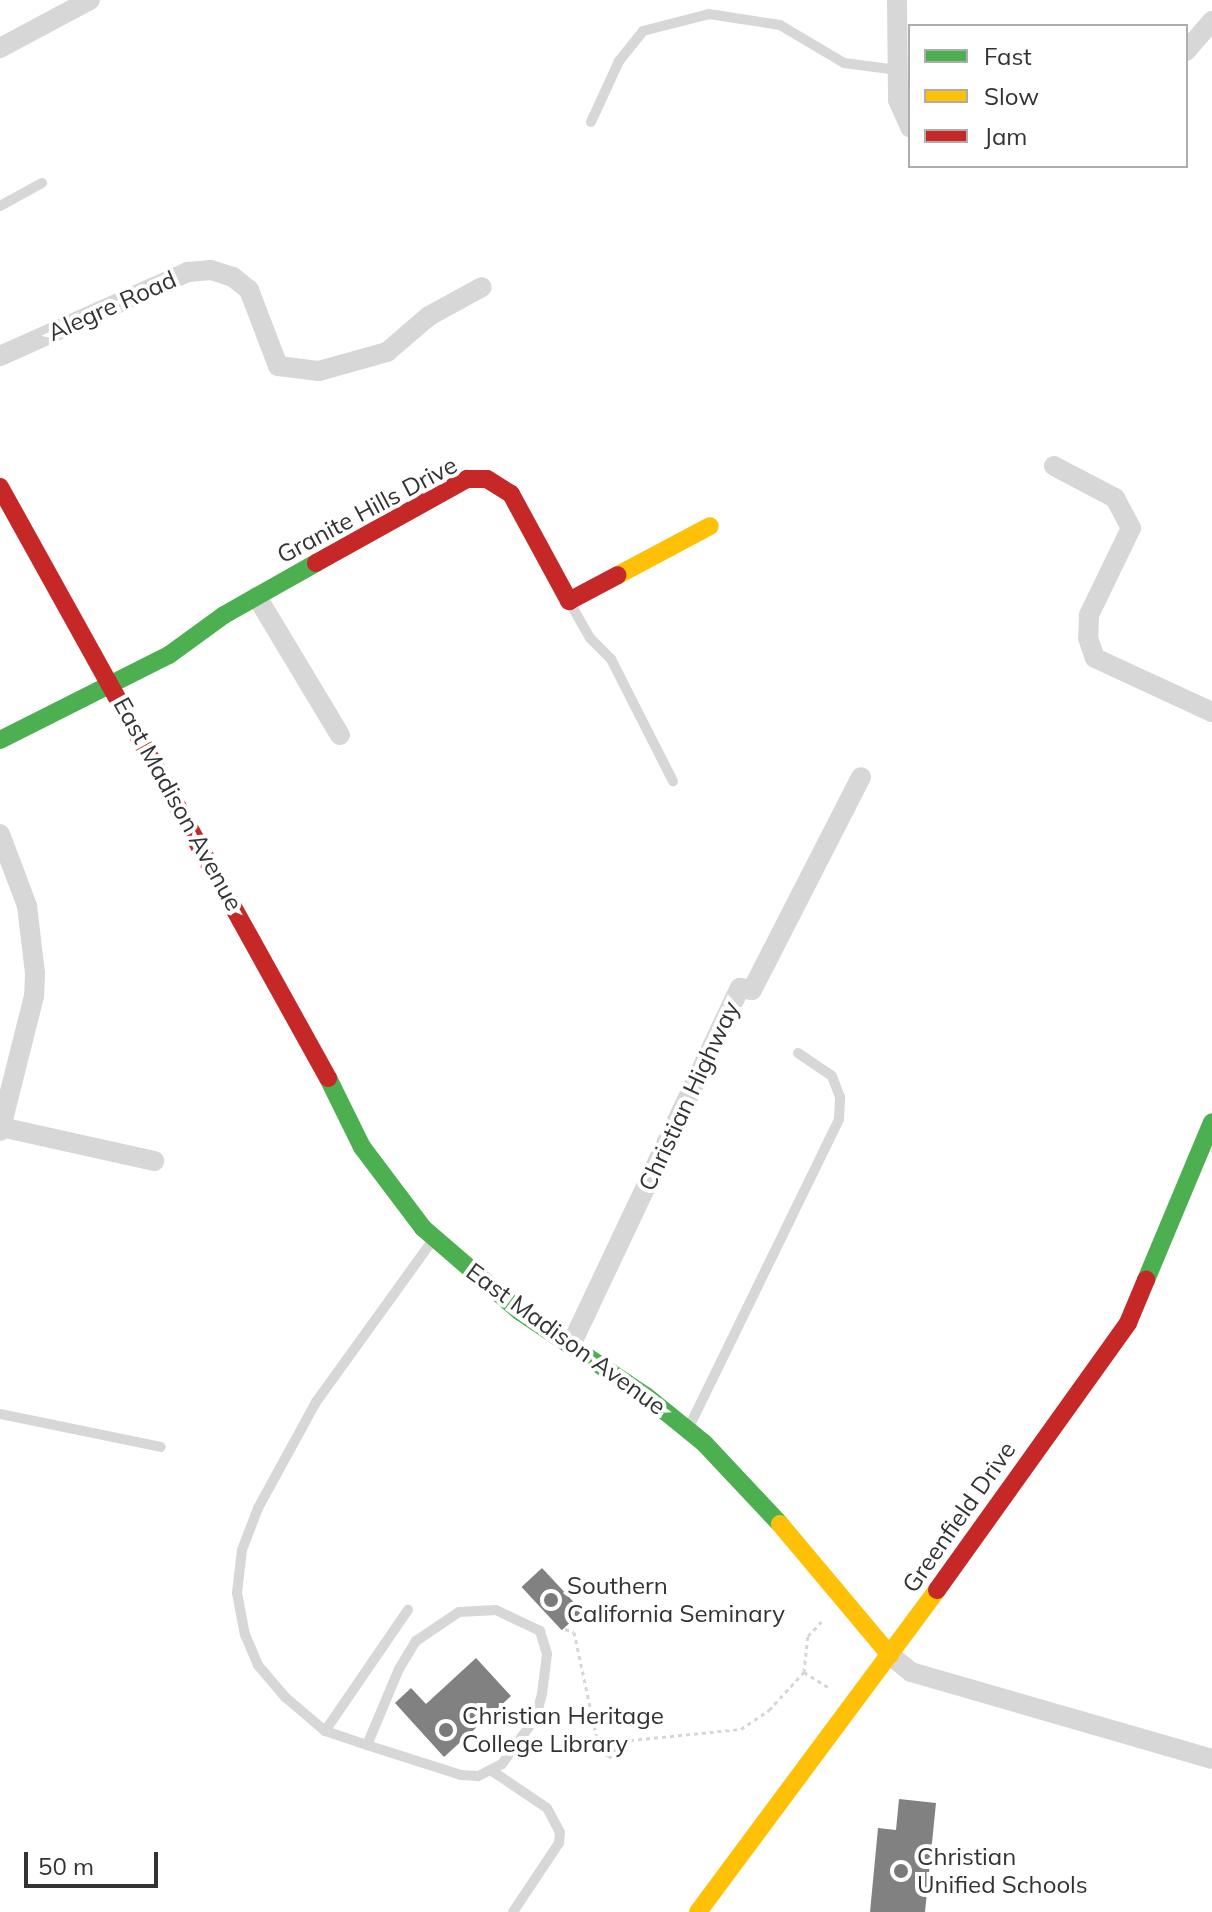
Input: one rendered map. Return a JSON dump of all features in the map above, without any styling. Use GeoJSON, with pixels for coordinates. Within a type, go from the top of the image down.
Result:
{"type":"FeatureCollection","features":[{"type":"Feature","properties":{"kind":"street"},"geometry":{"type":"LineString","coordinates":[[0,48],[90,0]]}},
{"type":"Feature","properties":{"kind":"street"},"geometry":{"type":"LineString","coordinates":[[897,0],[898,100],[908,122]]}},
{"type":"Feature","properties":{"kind":"street"},"geometry":{"type":"LineString","coordinates":[[1188,49],[1212,21]]}},
{"type":"Feature","properties":{"kind":"street","name":"Alegre Road"},"geometry":{"type":"LineString","coordinates":[[0,356],[188,272],[211,270],[233,277],[249,290],[278,366],[319,371],[387,352],[429,316],[482,287]]}},
{"type":"Feature","properties":{"kind":"street"},"geometry":{"type":"LineString","coordinates":[[1054,466],[1115,498],[1131,528],[1089,615],[1087,634],[1095,658],[1212,712]]}},
{"type":"Feature","properties":{"kind":"street","name":"Granite Hills Drive"},"geometry":{"type":"LineString","coordinates":[[0,740],[111,686],[257,597],[467,479],[487,479],[511,494],[569,601]]}},
{"type":"Feature","properties":{"kind":"street","name":"East Madison Avenue"},"geometry":{"type":"LineString","coordinates":[[0,487],[307,1034],[362,1147],[434,1238],[519,1311],[688,1429],[764,1505],[862,1628],[911,1672],[1212,1759]]}},
{"type":"Feature","properties":{"kind":"street"},"geometry":{"type":"LineString","coordinates":[[569,601],[710,526]]}},
{"type":"Feature","properties":{"kind":"street"},"geometry":{"type":"LineString","coordinates":[[257,597],[340,735]]}},
{"type":"Feature","properties":{"kind":"street","name":"Christian Highway"},"geometry":{"type":"LineString","coordinates":[[571,1345],[740,988],[752,990],[861,777]]}},
{"type":"Feature","properties":{"kind":"street"},"geometry":{"type":"LineString","coordinates":[[0,834],[27,906],[35,973],[34,996],[0,1129],[154,1161]]}},
{"type":"Feature","properties":{"kind":"street","name":"Greenfield Drive"},"geometry":{"type":"LineString","coordinates":[[698,1912],[890,1655],[1128,1323],[1200,1170],[1212,1122]]}},
{"type":"Feature","properties":{"kind":"lane"},"geometry":{"type":"LineString","coordinates":[[591,122],[619,61],[643,31],[709,14],[780,25],[844,63],[898,70]]}},
{"type":"Feature","properties":{"kind":"lane"},"geometry":{"type":"LineString","coordinates":[[0,206],[42,183]]}},
{"type":"Feature","properties":{"kind":"lane"},"geometry":{"type":"LineString","coordinates":[[569,601],[590,638],[611,659],[673,781]]}},
{"type":"Feature","properties":{"kind":"lane"},"geometry":{"type":"LineString","coordinates":[[688,1429],[839,1119],[840,1097],[832,1076],[798,1053]]}},
{"type":"Feature","properties":{"kind":"lane"},"geometry":{"type":"LineString","coordinates":[[434,1238],[316,1402],[258,1508],[242,1550],[237,1593],[245,1635],[258,1665],[285,1697],[325,1731],[461,1775],[492,1771],[547,1808],[560,1832],[559,1843],[513,1912]]}},
{"type":"Feature","properties":{"kind":"lane"},"geometry":{"type":"LineString","coordinates":[[0,1414],[161,1447]]}},
{"type":"Feature","properties":{"kind":"lane"},"geometry":{"type":"LineString","coordinates":[[325,1731],[408,1610]]}},
{"type":"Feature","properties":{"kind":"lane"},"geometry":{"type":"LineString","coordinates":[[367,1745],[399,1669],[416,1641],[459,1612],[496,1610],[540,1631],[547,1654],[536,1717],[492,1771]]}},
{"type":"Feature","properties":{"kind":"path"},"geometry":{"type":"LineString","coordinates":[[565,1629],[574,1632],[597,1739],[609,1758],[622,1741],[741,1729],[769,1710],[804,1672],[808,1636],[823,1620]]}},
{"type":"Feature","properties":{"kind":"path"},"geometry":{"type":"LineString","coordinates":[[804,1672],[830,1688]]}},
{"type":"Feature","properties":{"kind":"building"},"geometry":{"type":"Polygon","coordinates":[[[542,1568],[582,1611],[562,1630],[522,1587],[542,1568]]]}},
{"type":"Feature","properties":{"kind":"building","name":"Christian Heritage College Library"},"geometry":{"type":"Polygon","coordinates":[[[476,1658],[511,1696],[444,1757],[395,1703],[411,1688],[426,1704],[476,1658]]]}},
{"type":"Feature","properties":{"kind":"building","name":"Christian Unified Schools"},"geometry":{"type":"Polygon","coordinates":[[[899,1799],[936,1803],[925,1912],[870,1912],[878,1828],[896,1830],[899,1799]]]}},
{"type":"Feature","properties":{"kind":"traffic: fast"},"geometry":{"type":"LineString","coordinates":[[0,740],[169,655],[224,615],[316,563]]}},
{"type":"Feature","properties":{"kind":"traffic: fast"},"geometry":{"type":"LineString","coordinates":[[328,1078],[362,1147],[423,1228],[519,1311],[646,1396],[704,1443],[780,1524]]}},
{"type":"Feature","properties":{"kind":"traffic: fast"},"geometry":{"type":"LineString","coordinates":[[1146,1280],[1212,1122]]}},
{"type":"Feature","properties":{"kind":"traffic: slow"},"geometry":{"type":"LineString","coordinates":[[618,575],[710,526]]}},
{"type":"Feature","properties":{"kind":"traffic: slow"},"geometry":{"type":"LineString","coordinates":[[780,1524],[890,1655]]}},
{"type":"Feature","properties":{"kind":"traffic: slow"},"geometry":{"type":"LineString","coordinates":[[698,1912],[937,1590]]}},
{"type":"Feature","properties":{"kind":"traffic: jam"},"geometry":{"type":"LineString","coordinates":[[316,563],[467,479],[487,479],[511,494],[569,601],[618,575]]}},
{"type":"Feature","properties":{"kind":"traffic: jam"},"geometry":{"type":"LineString","coordinates":[[0,487],[328,1078]]}},
{"type":"Feature","properties":{"kind":"traffic: jam"},"geometry":{"type":"LineString","coordinates":[[937,1590],[1128,1323],[1146,1280]]}},
{"type":"Feature","properties":{"kind":"place","name":"Southern California Seminary"},"geometry":{"type":"Point","coordinates":[551,1600]}},
{"type":"Feature","properties":{"kind":"place","name":"Christian Heritage College Library"},"geometry":{"type":"Point","coordinates":[446,1730]}},
{"type":"Feature","properties":{"kind":"place","name":"Christian Unified Schools"},"geometry":{"type":"Point","coordinates":[901,1871]}}]}
